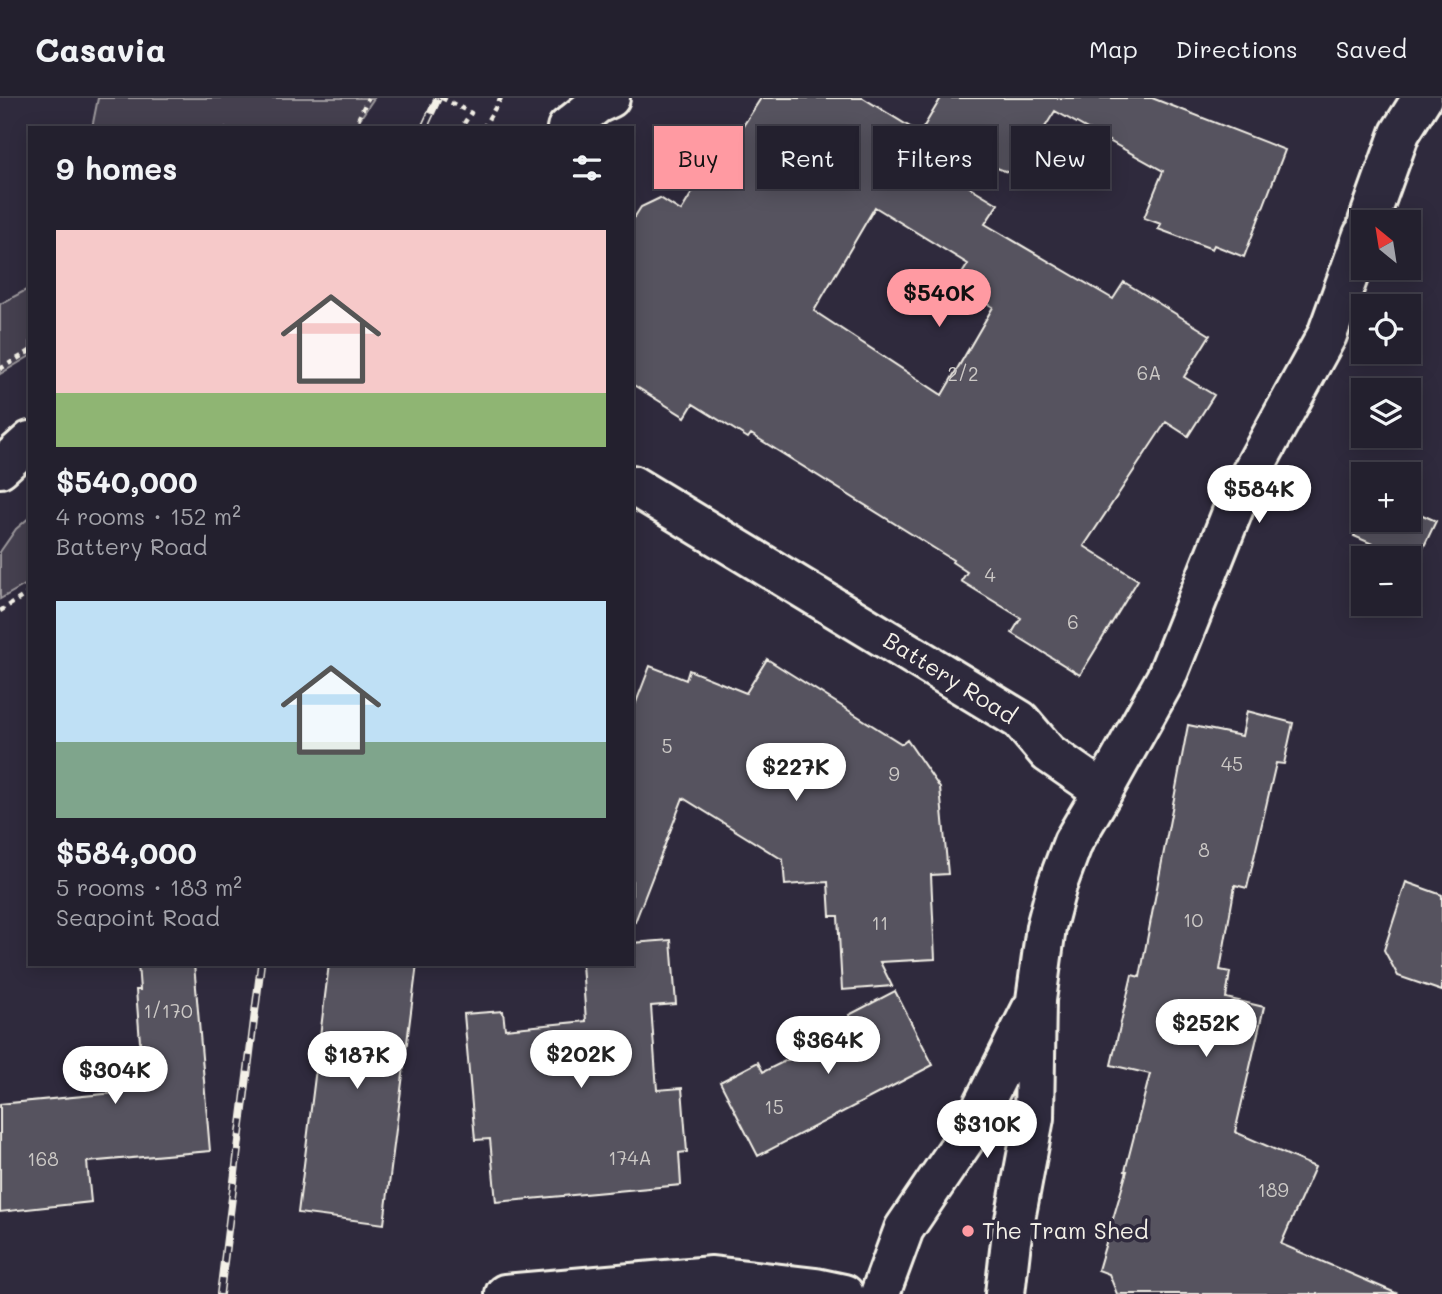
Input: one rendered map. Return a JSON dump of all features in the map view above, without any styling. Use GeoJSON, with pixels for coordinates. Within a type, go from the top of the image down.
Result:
{"type":"FeatureCollection","features":[{"type":"Feature","properties":{"kind":"main road"},"geometry":{"type":"LineString","coordinates":[[1372,210],[1400,133],[1422,98]]}},
{"type":"Feature","properties":{"kind":"main road"},"geometry":{"type":"LineString","coordinates":[[570,126],[606,105]]}},
{"type":"Feature","properties":{"kind":"main road"},"geometry":{"type":"LineString","coordinates":[[1005,1294],[1011,1241],[1034,1118],[1036,1000],[1046,927],[1057,885],[1073,842],[1166,678],[1239,495],[1328,335],[1351,269]]}},
{"type":"Feature","properties":{"kind":"main road"},"geometry":{"type":"LineString","coordinates":[[0,468],[28,443]]}},
{"type":"Feature","properties":{"kind":"main road","name":"Battery Road"},"geometry":{"type":"LineString","coordinates":[[634,486],[1020,720],[1048,753],[1103,791]]}},
{"type":"Feature","properties":{"kind":"main road"},"geometry":{"type":"LineString","coordinates":[[880,1294],[904,1229],[969,1133],[1036,1000]]}},
{"type":"Feature","properties":{"kind":"main road"},"geometry":{"type":"LineString","coordinates":[[505,1294],[712,1276],[845,1294]]}},
{"type":"Feature","properties":{"kind":"path"},"geometry":{"type":"LineString","coordinates":[[355,126],[368,98]]}},
{"type":"Feature","properties":{"kind":"path"},"geometry":{"type":"LineString","coordinates":[[442,98],[471,113],[462,126]]}},
{"type":"Feature","properties":{"kind":"path"},"geometry":{"type":"LineString","coordinates":[[484,126],[501,98]]}},
{"type":"Feature","properties":{"kind":"path"},"geometry":{"type":"LineString","coordinates":[[0,369],[28,352]]}},
{"type":"Feature","properties":{"kind":"path"},"geometry":{"type":"LineString","coordinates":[[0,611],[28,593]]}},
{"type":"Feature","properties":{"kind":"shaded area"},"geometry":{"type":"Polygon","coordinates":[[[98,98],[374,98],[355,126],[92,126],[98,98]]]}},
{"type":"Feature","properties":{"kind":"shaded area"},"geometry":{"type":"Polygon","coordinates":[[[28,289],[28,357],[0,374],[0,304],[28,289]]]}},
{"type":"Feature","properties":{"kind":"shaded area"},"geometry":{"type":"Polygon","coordinates":[[[28,519],[28,583],[0,599],[0,552],[16,529],[28,519]]]}},
{"type":"Feature","properties":{"kind":"building"},"geometry":{"type":"Polygon","coordinates":[[[761,98],[863,98],[909,126],[873,126],[873,189],[973,189],[998,204],[985,224],[1113,299],[1124,282],[1210,335],[1184,377],[1214,395],[1188,436],[1166,422],[1084,546],[1138,580],[1080,675],[1012,633],[1021,618],[961,581],[967,572],[952,562],[953,560],[751,434],[748,438],[693,404],[685,417],[634,385],[634,218],[641,207],[660,198],[681,211],[694,189],[743,189],[743,126],[761,98]],[[875,207],[814,311],[942,395],[993,307],[955,285],[968,264],[875,207]]]}},
{"type":"Feature","properties":{"kind":"building"},"geometry":{"type":"Polygon","coordinates":[[[941,98],[1152,98],[1285,150],[1244,257],[1214,245],[1212,249],[1158,229],[1161,224],[1144,218],[1163,171],[1110,142],[1110,126],[1082,126],[1055,111],[1046,126],[1011,126],[1011,173],[997,168],[997,126],[924,126],[941,98]]]}},
{"type":"Feature","properties":{"kind":"building"},"geometry":{"type":"Polygon","coordinates":[[[1421,514],[1436,521],[1421,552],[1421,546],[1377,546],[1354,536],[1356,532],[1421,532],[1421,514]]]}},
{"type":"Feature","properties":{"kind":"building"},"geometry":{"type":"Polygon","coordinates":[[[767,659],[902,744],[907,740],[940,788],[948,874],[931,875],[935,959],[880,962],[892,986],[842,990],[838,916],[830,916],[828,882],[785,885],[783,860],[683,798],[634,922],[634,708],[650,666],[686,680],[689,670],[746,693],[767,659]]]}},
{"type":"Feature","properties":{"kind":"building"},"geometry":{"type":"Polygon","coordinates":[[[1247,711],[1293,723],[1284,764],[1276,763],[1247,888],[1235,885],[1220,970],[1230,972],[1226,998],[1264,1007],[1235,1132],[1315,1167],[1281,1244],[1398,1294],[1117,1294],[1109,1274],[1098,1270],[1127,1171],[1150,1074],[1111,1065],[1132,975],[1140,977],[1188,725],[1242,736],[1247,711]]]}},
{"type":"Feature","properties":{"kind":"building"},"geometry":{"type":"Polygon","coordinates":[[[1406,882],[1442,895],[1442,991],[1398,976],[1384,950],[1406,882]]]}},
{"type":"Feature","properties":{"kind":"building"},"geometry":{"type":"Polygon","coordinates":[[[671,940],[676,1004],[651,1006],[657,1090],[682,1088],[687,1152],[679,1153],[681,1185],[496,1202],[490,1139],[475,1140],[464,1014],[503,1011],[505,1029],[586,1021],[582,966],[634,966],[634,943],[671,940]]]}},
{"type":"Feature","properties":{"kind":"building"},"geometry":{"type":"Polygon","coordinates":[[[138,966],[194,966],[210,1151],[87,1162],[91,1202],[0,1212],[0,1104],[114,1093],[112,1071],[142,1068],[136,990],[140,990],[138,966]]]}},
{"type":"Feature","properties":{"kind":"building"},"geometry":{"type":"Polygon","coordinates":[[[329,966],[417,966],[384,1224],[298,1213],[329,966]]]}},
{"type":"Feature","properties":{"kind":"building"},"geometry":{"type":"Polygon","coordinates":[[[895,991],[933,1065],[758,1156],[720,1082],[758,1062],[763,1072],[834,1037],[854,1025],[849,1015],[895,991]]]}},
{"type":"Feature","properties":{"kind":"railway"},"geometry":{"type":"LineString","coordinates":[[425,126],[438,98]]}},
{"type":"Feature","properties":{"kind":"railway"},"geometry":{"type":"LineString","coordinates":[[220,1294],[261,966]]}},
{"type":"Feature","properties":{"kind":"place","name":"The Tram Shed"},"geometry":{"type":"Point","coordinates":[968,1231]}}]}
